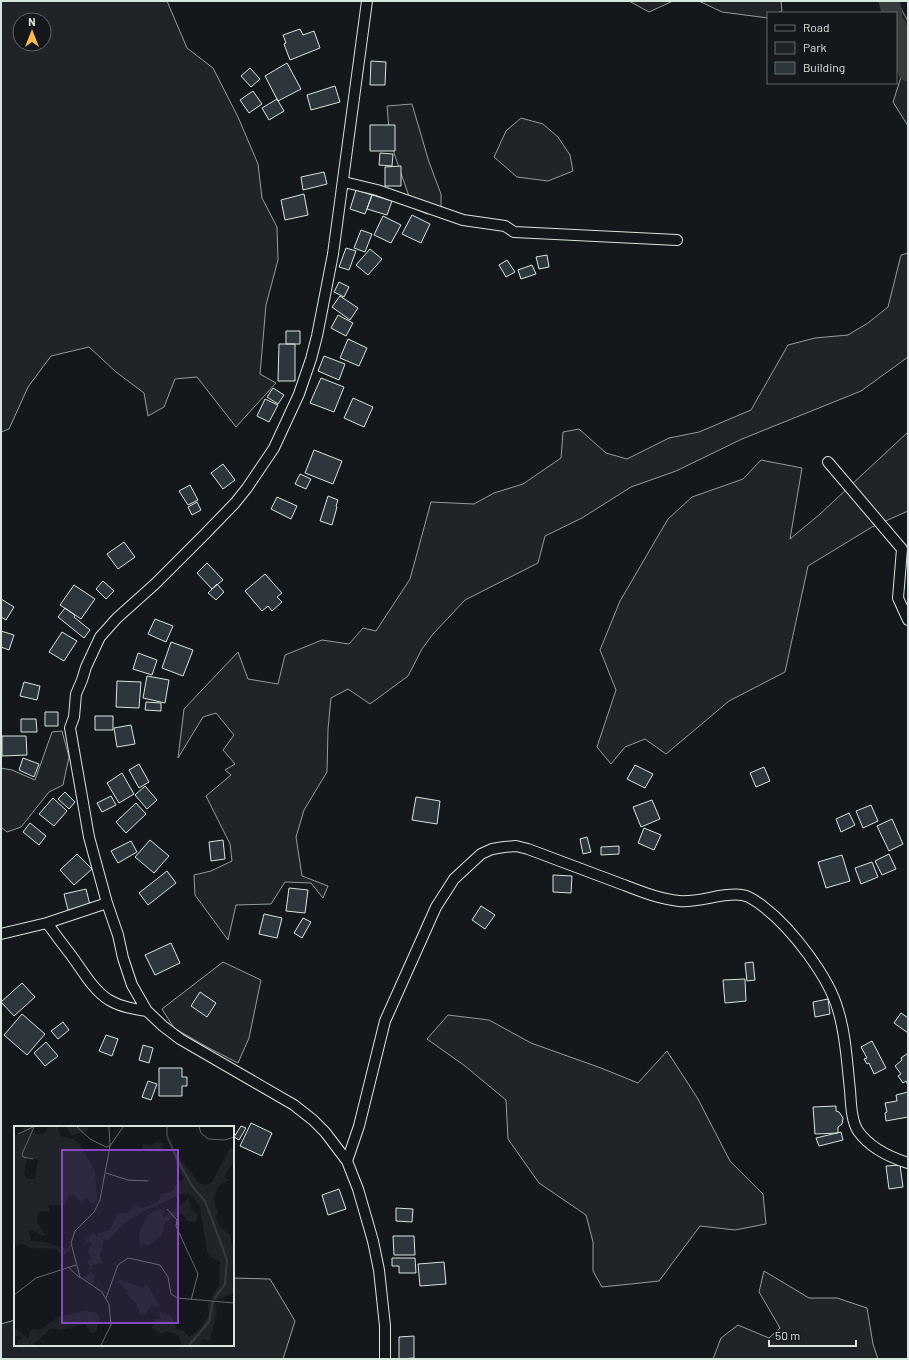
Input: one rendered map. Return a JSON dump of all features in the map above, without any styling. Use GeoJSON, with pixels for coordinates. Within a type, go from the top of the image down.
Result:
{"type":"FeatureCollection","features":[{"type":"Feature","properties":{"kind":"street"},"geometry":{"type":"LineString","coordinates":[[367,1],[344,182],[333,254],[312,359],[299,394],[276,444],[257,475],[235,503],[100,637],[86,666],[76,694],[74,718],[70,728],[89,837],[107,903],[118,935],[127,973],[132,984],[147,1011],[163,1026],[180,1039],[294,1106],[313,1120],[325,1132],[347,1161],[358,1189],[373,1241],[379,1270],[385,1326],[385,1359]]}},
{"type":"Feature","properties":{"kind":"street"},"geometry":{"type":"LineString","coordinates":[[344,182],[404,198],[463,220],[505,226],[514,232],[677,240]]}},
{"type":"Feature","properties":{"kind":"street"},"geometry":{"type":"LineString","coordinates":[[828,462],[902,549],[898,598],[908,620]]}},
{"type":"Feature","properties":{"kind":"street"},"geometry":{"type":"LineString","coordinates":[[347,1161],[359,1126],[385,1021],[436,907],[454,879],[481,854],[492,849],[516,846],[668,900],[691,902],[742,895],[752,899],[766,908],[790,932],[812,959],[836,1000],[845,1049],[852,1115],[857,1130],[868,1142],[882,1153],[908,1163]]}},
{"type":"Feature","properties":{"kind":"street"},"geometry":{"type":"LineString","coordinates":[[1,934],[47,923],[107,903]]}},
{"type":"Feature","properties":{"kind":"street"},"geometry":{"type":"LineString","coordinates":[[47,923],[85,975],[99,992],[108,1000],[120,1005],[147,1011]]}},
{"type":"Feature","properties":{"kind":"green space"},"geometry":{"type":"Polygon","coordinates":[[[1,1],[167,1],[187,48],[213,68],[238,117],[258,164],[262,198],[277,227],[278,260],[266,305],[260,374],[276,383],[236,427],[197,377],[175,379],[164,407],[148,416],[144,393],[116,372],[89,347],[51,356],[28,387],[9,429],[1,432],[1,1]]]}},
{"type":"Feature","properties":{"kind":"green space"},"geometry":{"type":"Polygon","coordinates":[[[629,1],[673,1],[649,12],[629,1]]]}},
{"type":"Feature","properties":{"kind":"green space"},"geometry":{"type":"Polygon","coordinates":[[[699,1],[781,1],[782,11],[767,12],[767,18],[722,12],[699,1]]]}},
{"type":"Feature","properties":{"kind":"green space"},"geometry":{"type":"Polygon","coordinates":[[[882,4],[900,7],[908,21],[908,126],[893,102],[901,77],[897,70],[897,12],[882,12],[882,4]]]}},
{"type":"Feature","properties":{"kind":"green space"},"geometry":{"type":"Polygon","coordinates":[[[412,104],[429,162],[441,194],[441,211],[427,214],[413,208],[394,153],[389,129],[387,106],[412,104]]]}},
{"type":"Feature","properties":{"kind":"green space"},"geometry":{"type":"Polygon","coordinates":[[[521,118],[543,124],[558,137],[570,155],[573,171],[548,181],[517,177],[494,157],[506,131],[521,118]]]}},
{"type":"Feature","properties":{"kind":"green space"},"geometry":{"type":"Polygon","coordinates":[[[908,253],[908,357],[861,391],[742,439],[676,471],[631,487],[582,518],[545,536],[538,563],[465,600],[433,634],[422,649],[408,676],[370,704],[348,689],[331,698],[328,729],[327,772],[304,810],[296,837],[302,876],[328,886],[323,898],[311,883],[285,882],[271,904],[236,905],[228,940],[195,895],[194,875],[211,871],[232,861],[230,844],[206,796],[231,775],[225,770],[235,764],[223,750],[234,735],[216,713],[203,717],[178,758],[184,709],[238,652],[248,679],[278,684],[285,655],[322,640],[349,644],[363,628],[376,631],[410,579],[431,502],[474,504],[494,493],[523,484],[561,458],[563,432],[579,429],[606,453],[627,459],[669,438],[699,432],[751,410],[788,345],[815,338],[848,335],[868,323],[888,307],[901,255],[908,253]]]}},
{"type":"Feature","properties":{"kind":"green space"},"geometry":{"type":"Polygon","coordinates":[[[908,432],[908,511],[872,527],[808,566],[785,672],[729,701],[666,754],[645,739],[625,747],[611,764],[597,747],[616,690],[600,650],[620,601],[668,519],[692,497],[743,479],[761,460],[802,468],[790,539],[820,514],[908,432]]]}},
{"type":"Feature","properties":{"kind":"green space"},"geometry":{"type":"Polygon","coordinates":[[[62,731],[69,757],[63,785],[49,792],[21,827],[7,832],[1,827],[1,768],[12,770],[35,780],[52,732],[62,731]]]}},
{"type":"Feature","properties":{"kind":"green space"},"geometry":{"type":"Polygon","coordinates":[[[223,962],[261,980],[249,1038],[238,1063],[174,1028],[162,1009],[223,962]]]}},
{"type":"Feature","properties":{"kind":"green space"},"geometry":{"type":"Polygon","coordinates":[[[448,1015],[489,1020],[531,1043],[638,1083],[667,1051],[698,1099],[730,1161],[763,1194],[766,1224],[735,1230],[700,1226],[659,1281],[602,1287],[593,1271],[593,1242],[586,1215],[539,1183],[508,1139],[506,1100],[465,1066],[427,1039],[448,1015]]]}},
{"type":"Feature","properties":{"kind":"green space"},"geometry":{"type":"Polygon","coordinates":[[[764,1271],[809,1298],[837,1298],[867,1308],[873,1344],[878,1359],[713,1359],[721,1338],[738,1325],[769,1338],[780,1328],[759,1292],[764,1271]]]}},
{"type":"Feature","properties":{"kind":"green space"},"geometry":{"type":"Polygon","coordinates":[[[234,1278],[270,1279],[295,1321],[283,1359],[1,1359],[1,1324],[14,1320],[14,1346],[234,1346],[234,1278]]]}},
{"type":"Feature","properties":{"kind":"building"},"geometry":{"type":"Polygon","coordinates":[[[300,29],[303,35],[314,31],[320,48],[290,60],[284,44],[286,43],[283,35],[300,29]]]}},
{"type":"Feature","properties":{"kind":"building"},"geometry":{"type":"Polygon","coordinates":[[[371,61],[386,62],[385,85],[370,85],[371,61]]]}},
{"type":"Feature","properties":{"kind":"building"},"geometry":{"type":"Polygon","coordinates":[[[287,63],[301,89],[278,101],[265,76],[287,63]]]}},
{"type":"Feature","properties":{"kind":"building"},"geometry":{"type":"Polygon","coordinates":[[[250,68],[260,79],[251,87],[241,76],[250,68]]]}},
{"type":"Feature","properties":{"kind":"building"},"geometry":{"type":"Polygon","coordinates":[[[335,86],[340,102],[311,110],[307,95],[335,86]]]}},
{"type":"Feature","properties":{"kind":"building"},"geometry":{"type":"Polygon","coordinates":[[[253,91],[262,104],[249,113],[240,100],[253,91]]]}},
{"type":"Feature","properties":{"kind":"building"},"geometry":{"type":"Polygon","coordinates":[[[277,99],[284,111],[269,120],[262,108],[277,99]]]}},
{"type":"Feature","properties":{"kind":"building"},"geometry":{"type":"Polygon","coordinates":[[[370,125],[395,125],[395,151],[370,151],[370,125]]]}},
{"type":"Feature","properties":{"kind":"building"},"geometry":{"type":"Polygon","coordinates":[[[380,153],[393,154],[392,166],[379,165],[380,153]]]}},
{"type":"Feature","properties":{"kind":"building"},"geometry":{"type":"Polygon","coordinates":[[[401,166],[401,186],[385,186],[385,167],[401,166]]]}},
{"type":"Feature","properties":{"kind":"building"},"geometry":{"type":"Polygon","coordinates":[[[324,172],[327,184],[303,190],[301,177],[324,172]]]}},
{"type":"Feature","properties":{"kind":"building"},"geometry":{"type":"Polygon","coordinates":[[[356,190],[372,195],[365,214],[350,209],[356,190]]]}},
{"type":"Feature","properties":{"kind":"building"},"geometry":{"type":"Polygon","coordinates":[[[304,194],[308,215],[285,220],[281,200],[304,194]]]}},
{"type":"Feature","properties":{"kind":"building"},"geometry":{"type":"Polygon","coordinates":[[[372,195],[392,201],[387,215],[367,209],[372,195]]]}},
{"type":"Feature","properties":{"kind":"building"},"geometry":{"type":"Polygon","coordinates":[[[412,215],[430,224],[421,243],[402,234],[412,215]]]}},
{"type":"Feature","properties":{"kind":"building"},"geometry":{"type":"Polygon","coordinates":[[[383,216],[401,225],[391,243],[374,235],[383,216]]]}},
{"type":"Feature","properties":{"kind":"building"},"geometry":{"type":"Polygon","coordinates":[[[361,230],[372,234],[365,252],[354,248],[361,230]]]}},
{"type":"Feature","properties":{"kind":"building"},"geometry":{"type":"Polygon","coordinates":[[[346,248],[356,251],[349,270],[339,267],[346,248]]]}},
{"type":"Feature","properties":{"kind":"building"},"geometry":{"type":"Polygon","coordinates":[[[370,249],[382,259],[368,275],[356,265],[370,249]]]}},
{"type":"Feature","properties":{"kind":"building"},"geometry":{"type":"Polygon","coordinates":[[[547,255],[549,267],[539,269],[536,257],[547,255]]]}},
{"type":"Feature","properties":{"kind":"building"},"geometry":{"type":"Polygon","coordinates":[[[507,260],[515,272],[506,277],[499,265],[507,260]]]}},
{"type":"Feature","properties":{"kind":"building"},"geometry":{"type":"Polygon","coordinates":[[[532,265],[536,274],[521,279],[518,270],[532,265]]]}},
{"type":"Feature","properties":{"kind":"building"},"geometry":{"type":"Polygon","coordinates":[[[339,282],[349,287],[344,297],[334,292],[339,282]]]}},
{"type":"Feature","properties":{"kind":"building"},"geometry":{"type":"Polygon","coordinates":[[[340,296],[358,308],[350,320],[332,307],[340,296]]]}},
{"type":"Feature","properties":{"kind":"building"},"geometry":{"type":"Polygon","coordinates":[[[338,315],[353,323],[346,336],[331,328],[338,315]]]}},
{"type":"Feature","properties":{"kind":"building"},"geometry":{"type":"Polygon","coordinates":[[[286,331],[300,331],[300,344],[286,344],[286,331]]]}},
{"type":"Feature","properties":{"kind":"building"},"geometry":{"type":"Polygon","coordinates":[[[348,339],[367,348],[359,366],[340,358],[348,339]]]}},
{"type":"Feature","properties":{"kind":"building"},"geometry":{"type":"Polygon","coordinates":[[[279,344],[295,344],[295,381],[278,381],[279,344]]]}},
{"type":"Feature","properties":{"kind":"building"},"geometry":{"type":"Polygon","coordinates":[[[324,356],[345,364],[339,380],[318,371],[324,356]]]}},
{"type":"Feature","properties":{"kind":"building"},"geometry":{"type":"Polygon","coordinates":[[[321,378],[344,387],[334,412],[310,403],[321,378]]]}},
{"type":"Feature","properties":{"kind":"building"},"geometry":{"type":"Polygon","coordinates":[[[273,388],[284,395],[278,404],[267,397],[273,388]]]}},
{"type":"Feature","properties":{"kind":"building"},"geometry":{"type":"Polygon","coordinates":[[[353,398],[373,407],[364,427],[344,418],[353,398]]]}},
{"type":"Feature","properties":{"kind":"building"},"geometry":{"type":"Polygon","coordinates":[[[265,399],[278,405],[269,422],[257,416],[265,399]]]}},
{"type":"Feature","properties":{"kind":"building"},"geometry":{"type":"Polygon","coordinates":[[[314,450],[342,461],[333,484],[305,473],[314,450]]]}},
{"type":"Feature","properties":{"kind":"building"},"geometry":{"type":"Polygon","coordinates":[[[223,464],[235,480],[223,489],[211,473],[223,464]]]}},
{"type":"Feature","properties":{"kind":"building"},"geometry":{"type":"Polygon","coordinates":[[[300,474],[311,479],[306,489],[295,484],[300,474]]]}},
{"type":"Feature","properties":{"kind":"building"},"geometry":{"type":"Polygon","coordinates":[[[190,485],[198,500],[188,505],[179,491],[190,485]]]}},
{"type":"Feature","properties":{"kind":"building"},"geometry":{"type":"Polygon","coordinates":[[[328,496],[338,500],[332,525],[320,521],[328,496]]]}},
{"type":"Feature","properties":{"kind":"building"},"geometry":{"type":"Polygon","coordinates":[[[277,497],[297,506],[291,519],[271,509],[277,497]]]}},
{"type":"Feature","properties":{"kind":"building"},"geometry":{"type":"Polygon","coordinates":[[[197,502],[201,510],[192,515],[188,507],[197,502]]]}},
{"type":"Feature","properties":{"kind":"building"},"geometry":{"type":"Polygon","coordinates":[[[124,542],[135,557],[118,569],[107,554],[124,542]]]}},
{"type":"Feature","properties":{"kind":"building"},"geometry":{"type":"Polygon","coordinates":[[[207,563],[223,580],[212,589],[197,573],[207,563]]]}},
{"type":"Feature","properties":{"kind":"building"},"geometry":{"type":"Polygon","coordinates":[[[265,574],[282,593],[277,597],[282,602],[272,611],[268,606],[262,611],[245,591],[265,574]]]}},
{"type":"Feature","properties":{"kind":"building"},"geometry":{"type":"Polygon","coordinates":[[[103,581],[114,591],[106,599],[96,589],[103,581]]]}},
{"type":"Feature","properties":{"kind":"building"},"geometry":{"type":"Polygon","coordinates":[[[217,584],[224,592],[216,600],[208,593],[217,584]]]}},
{"type":"Feature","properties":{"kind":"building"},"geometry":{"type":"Polygon","coordinates":[[[74,585],[95,599],[81,619],[60,605],[74,585]]]}},
{"type":"Feature","properties":{"kind":"building"},"geometry":{"type":"Polygon","coordinates":[[[1,599],[14,607],[6,620],[1,617],[1,599]]]}},
{"type":"Feature","properties":{"kind":"building"},"geometry":{"type":"Polygon","coordinates":[[[65,608],[75,615],[74,617],[90,630],[84,638],[58,617],[65,608]]]}},
{"type":"Feature","properties":{"kind":"building"},"geometry":{"type":"Polygon","coordinates":[[[155,619],[173,626],[166,642],[148,634],[155,619]]]}},
{"type":"Feature","properties":{"kind":"building"},"geometry":{"type":"Polygon","coordinates":[[[1,631],[14,635],[9,650],[1,647],[1,631]]]}},
{"type":"Feature","properties":{"kind":"building"},"geometry":{"type":"Polygon","coordinates":[[[62,632],[77,641],[64,661],[49,652],[62,632]]]}},
{"type":"Feature","properties":{"kind":"building"},"geometry":{"type":"Polygon","coordinates":[[[171,642],[193,650],[183,676],[162,668],[171,642]]]}},
{"type":"Feature","properties":{"kind":"building"},"geometry":{"type":"Polygon","coordinates":[[[138,653],[157,660],[152,675],[133,669],[138,653]]]}},
{"type":"Feature","properties":{"kind":"building"},"geometry":{"type":"Polygon","coordinates":[[[147,676],[169,680],[165,703],[143,698],[147,676]]]}},
{"type":"Feature","properties":{"kind":"building"},"geometry":{"type":"Polygon","coordinates":[[[117,681],[141,682],[139,708],[116,707],[117,681]]]}},
{"type":"Feature","properties":{"kind":"building"},"geometry":{"type":"Polygon","coordinates":[[[24,682],[40,686],[37,700],[20,696],[24,682]]]}},
{"type":"Feature","properties":{"kind":"building"},"geometry":{"type":"Polygon","coordinates":[[[146,702],[161,703],[161,711],[145,710],[146,702]]]}},
{"type":"Feature","properties":{"kind":"building"},"geometry":{"type":"Polygon","coordinates":[[[45,712],[58,712],[58,726],[45,726],[45,712]]]}},
{"type":"Feature","properties":{"kind":"building"},"geometry":{"type":"Polygon","coordinates":[[[95,716],[113,716],[113,730],[95,730],[95,716]]]}},
{"type":"Feature","properties":{"kind":"building"},"geometry":{"type":"Polygon","coordinates":[[[21,719],[36,719],[37,732],[21,732],[21,719]]]}},
{"type":"Feature","properties":{"kind":"building"},"geometry":{"type":"Polygon","coordinates":[[[131,725],[135,744],[117,747],[114,728],[131,725]]]}},
{"type":"Feature","properties":{"kind":"building"},"geometry":{"type":"Polygon","coordinates":[[[2,736],[26,736],[27,755],[2,756],[2,736]]]}},
{"type":"Feature","properties":{"kind":"building"},"geometry":{"type":"Polygon","coordinates":[[[23,758],[39,764],[34,777],[19,770],[23,758]]]}},
{"type":"Feature","properties":{"kind":"building"},"geometry":{"type":"Polygon","coordinates":[[[139,764],[149,782],[139,788],[129,770],[139,764]]]}},
{"type":"Feature","properties":{"kind":"building"},"geometry":{"type":"Polygon","coordinates":[[[635,765],[653,774],[645,788],[627,779],[635,765]]]}},
{"type":"Feature","properties":{"kind":"building"},"geometry":{"type":"Polygon","coordinates":[[[764,767],[770,781],[756,787],[750,773],[764,767]]]}},
{"type":"Feature","properties":{"kind":"building"},"geometry":{"type":"Polygon","coordinates":[[[122,773],[134,794],[119,803],[107,783],[122,773]]]}},
{"type":"Feature","properties":{"kind":"building"},"geometry":{"type":"Polygon","coordinates":[[[145,786],[157,800],[147,809],[135,795],[145,786]]]}},
{"type":"Feature","properties":{"kind":"building"},"geometry":{"type":"Polygon","coordinates":[[[65,792],[75,802],[69,809],[58,799],[65,792]]]}},
{"type":"Feature","properties":{"kind":"building"},"geometry":{"type":"Polygon","coordinates":[[[111,796],[116,805],[102,812],[97,803],[111,796]]]}},
{"type":"Feature","properties":{"kind":"building"},"geometry":{"type":"Polygon","coordinates":[[[416,797],[440,801],[437,824],[412,820],[416,797]]]}},
{"type":"Feature","properties":{"kind":"building"},"geometry":{"type":"Polygon","coordinates":[[[53,798],[67,811],[54,826],[39,814],[53,798]]]}},
{"type":"Feature","properties":{"kind":"building"},"geometry":{"type":"Polygon","coordinates":[[[652,800],[660,819],[641,827],[633,807],[652,800]]]}},
{"type":"Feature","properties":{"kind":"building"},"geometry":{"type":"Polygon","coordinates":[[[136,803],[146,814],[126,833],[116,822],[136,803]]]}},
{"type":"Feature","properties":{"kind":"building"},"geometry":{"type":"Polygon","coordinates":[[[871,805],[878,821],[863,828],[856,811],[871,805]]]}},
{"type":"Feature","properties":{"kind":"building"},"geometry":{"type":"Polygon","coordinates":[[[849,813],[855,825],[841,832],[836,819],[849,813]]]}},
{"type":"Feature","properties":{"kind":"building"},"geometry":{"type":"Polygon","coordinates":[[[892,819],[903,844],[889,851],[877,826],[892,819]]]}},
{"type":"Feature","properties":{"kind":"building"},"geometry":{"type":"Polygon","coordinates":[[[30,823],[46,836],[39,845],[23,832],[30,823]]]}},
{"type":"Feature","properties":{"kind":"building"},"geometry":{"type":"Polygon","coordinates":[[[644,828],[661,835],[654,850],[638,843],[644,828]]]}},
{"type":"Feature","properties":{"kind":"building"},"geometry":{"type":"Polygon","coordinates":[[[587,837],[591,852],[583,854],[580,839],[587,837]]]}},
{"type":"Feature","properties":{"kind":"building"},"geometry":{"type":"Polygon","coordinates":[[[150,840],[169,856],[154,873],[135,857],[150,840]]]}},
{"type":"Feature","properties":{"kind":"building"},"geometry":{"type":"Polygon","coordinates":[[[223,840],[225,859],[211,861],[209,842],[223,840]]]}},
{"type":"Feature","properties":{"kind":"building"},"geometry":{"type":"Polygon","coordinates":[[[131,841],[137,852],[118,863],[111,851],[131,841]]]}},
{"type":"Feature","properties":{"kind":"building"},"geometry":{"type":"Polygon","coordinates":[[[619,846],[619,854],[601,855],[601,847],[619,846]]]}},
{"type":"Feature","properties":{"kind":"building"},"geometry":{"type":"Polygon","coordinates":[[[77,854],[92,869],[74,885],[60,870],[77,854]]]}},
{"type":"Feature","properties":{"kind":"building"},"geometry":{"type":"Polygon","coordinates":[[[889,854],[896,869],[882,875],[875,861],[889,854]]]}},
{"type":"Feature","properties":{"kind":"building"},"geometry":{"type":"Polygon","coordinates":[[[842,855],[850,881],[826,888],[818,862],[842,855]]]}},
{"type":"Feature","properties":{"kind":"building"},"geometry":{"type":"Polygon","coordinates":[[[872,862],[878,877],[861,884],[855,868],[872,862]]]}},
{"type":"Feature","properties":{"kind":"building"},"geometry":{"type":"Polygon","coordinates":[[[167,871],[176,883],[148,905],[139,893],[167,871]]]}},
{"type":"Feature","properties":{"kind":"building"},"geometry":{"type":"Polygon","coordinates":[[[553,875],[572,876],[571,893],[553,892],[553,875]]]}},
{"type":"Feature","properties":{"kind":"building"},"geometry":{"type":"Polygon","coordinates":[[[289,888],[308,890],[305,913],[286,911],[289,888]]]}},
{"type":"Feature","properties":{"kind":"building"},"geometry":{"type":"Polygon","coordinates":[[[86,889],[90,905],[68,910],[64,894],[86,889]]]}},
{"type":"Feature","properties":{"kind":"building"},"geometry":{"type":"Polygon","coordinates":[[[481,906],[495,915],[485,929],[472,920],[481,906]]]}},
{"type":"Feature","properties":{"kind":"building"},"geometry":{"type":"Polygon","coordinates":[[[264,914],[282,918],[277,938],[259,934],[264,914]]]}},
{"type":"Feature","properties":{"kind":"building"},"geometry":{"type":"Polygon","coordinates":[[[303,918],[311,922],[302,938],[294,933],[303,918]]]}},
{"type":"Feature","properties":{"kind":"building"},"geometry":{"type":"Polygon","coordinates":[[[171,943],[180,963],[155,975],[145,955],[171,943]]]}},
{"type":"Feature","properties":{"kind":"building"},"geometry":{"type":"Polygon","coordinates":[[[753,962],[755,980],[747,981],[745,963],[753,962]]]}},
{"type":"Feature","properties":{"kind":"building"},"geometry":{"type":"Polygon","coordinates":[[[745,979],[746,1001],[725,1003],[723,980],[745,979]]]}},
{"type":"Feature","properties":{"kind":"building"},"geometry":{"type":"Polygon","coordinates":[[[22,983],[35,997],[14,1016],[1,1002],[22,983]]]}},
{"type":"Feature","properties":{"kind":"building"},"geometry":{"type":"Polygon","coordinates":[[[200,992],[216,1003],[207,1017],[191,1006],[200,992]]]}},
{"type":"Feature","properties":{"kind":"building"},"geometry":{"type":"Polygon","coordinates":[[[828,999],[830,1014],[815,1017],[813,1002],[828,999]]]}},
{"type":"Feature","properties":{"kind":"building"},"geometry":{"type":"Polygon","coordinates":[[[901,1013],[908,1018],[908,1033],[894,1023],[901,1013]]]}},
{"type":"Feature","properties":{"kind":"building"},"geometry":{"type":"Polygon","coordinates":[[[22,1014],[45,1034],[27,1055],[4,1035],[22,1014]]]}},
{"type":"Feature","properties":{"kind":"building"},"geometry":{"type":"Polygon","coordinates":[[[63,1022],[69,1030],[58,1039],[51,1031],[63,1022]]]}},
{"type":"Feature","properties":{"kind":"building"},"geometry":{"type":"Polygon","coordinates":[[[106,1035],[118,1039],[112,1056],[99,1051],[106,1035]]]}},
{"type":"Feature","properties":{"kind":"building"},"geometry":{"type":"Polygon","coordinates":[[[872,1041],[886,1068],[874,1074],[869,1063],[867,1064],[864,1059],[867,1058],[861,1047],[872,1041]]]}},
{"type":"Feature","properties":{"kind":"building"},"geometry":{"type":"Polygon","coordinates":[[[46,1042],[58,1056],[45,1066],[34,1053],[46,1042]]]}},
{"type":"Feature","properties":{"kind":"building"},"geometry":{"type":"Polygon","coordinates":[[[143,1045],[153,1048],[149,1063],[139,1060],[143,1045]]]}},
{"type":"Feature","properties":{"kind":"building"},"geometry":{"type":"Polygon","coordinates":[[[908,1053],[908,1085],[906,1081],[903,1083],[898,1076],[901,1074],[895,1066],[902,1060],[901,1058],[908,1053]]]}},
{"type":"Feature","properties":{"kind":"building"},"geometry":{"type":"Polygon","coordinates":[[[159,1068],[182,1068],[182,1077],[187,1077],[187,1086],[182,1086],[182,1096],[159,1096],[159,1068]]]}},
{"type":"Feature","properties":{"kind":"building"},"geometry":{"type":"Polygon","coordinates":[[[148,1081],[157,1084],[151,1100],[142,1097],[148,1081]]]}},
{"type":"Feature","properties":{"kind":"building"},"geometry":{"type":"Polygon","coordinates":[[[908,1092],[908,1117],[886,1121],[885,1113],[887,1112],[885,1103],[897,1101],[896,1095],[908,1092]]]}},
{"type":"Feature","properties":{"kind":"building"},"geometry":{"type":"Polygon","coordinates":[[[836,1106],[836,1111],[839,1112],[843,1118],[842,1124],[838,1127],[838,1133],[815,1134],[813,1107],[836,1106]]]}},
{"type":"Feature","properties":{"kind":"building"},"geometry":{"type":"Polygon","coordinates":[[[251,1123],[272,1133],[262,1156],[240,1146],[251,1123]]]}},
{"type":"Feature","properties":{"kind":"building"},"geometry":{"type":"Polygon","coordinates":[[[241,1126],[246,1128],[239,1140],[234,1137],[241,1126]]]}},
{"type":"Feature","properties":{"kind":"building"},"geometry":{"type":"Polygon","coordinates":[[[841,1132],[843,1140],[819,1146],[816,1138],[841,1132]]]}},
{"type":"Feature","properties":{"kind":"building"},"geometry":{"type":"Polygon","coordinates":[[[900,1165],[903,1187],[889,1189],[886,1166],[900,1165]]]}},
{"type":"Feature","properties":{"kind":"building"},"geometry":{"type":"Polygon","coordinates":[[[339,1189],[346,1209],[328,1215],[322,1195],[339,1189]]]}},
{"type":"Feature","properties":{"kind":"building"},"geometry":{"type":"Polygon","coordinates":[[[396,1208],[413,1209],[412,1222],[396,1221],[396,1208]]]}},
{"type":"Feature","properties":{"kind":"building"},"geometry":{"type":"Polygon","coordinates":[[[393,1236],[414,1236],[415,1255],[394,1255],[393,1236]]]}},
{"type":"Feature","properties":{"kind":"building"},"geometry":{"type":"Polygon","coordinates":[[[392,1258],[415,1258],[416,1273],[399,1273],[399,1266],[392,1266],[392,1258]]]}},
{"type":"Feature","properties":{"kind":"building"},"geometry":{"type":"Polygon","coordinates":[[[444,1262],[446,1284],[420,1286],[418,1264],[444,1262]]]}},
{"type":"Feature","properties":{"kind":"building"},"geometry":{"type":"Polygon","coordinates":[[[414,1336],[414,1358],[399,1359],[399,1337],[414,1336]]]}},
{"type":"Feature","properties":{"kind":"waterway"},"geometry":{"type":"LineString","coordinates":[[889,1],[892,12]]}},
{"type":"Feature","properties":{"kind":"waterway"},"geometry":{"type":"LineString","coordinates":[[897,30],[908,71]]}}]}
